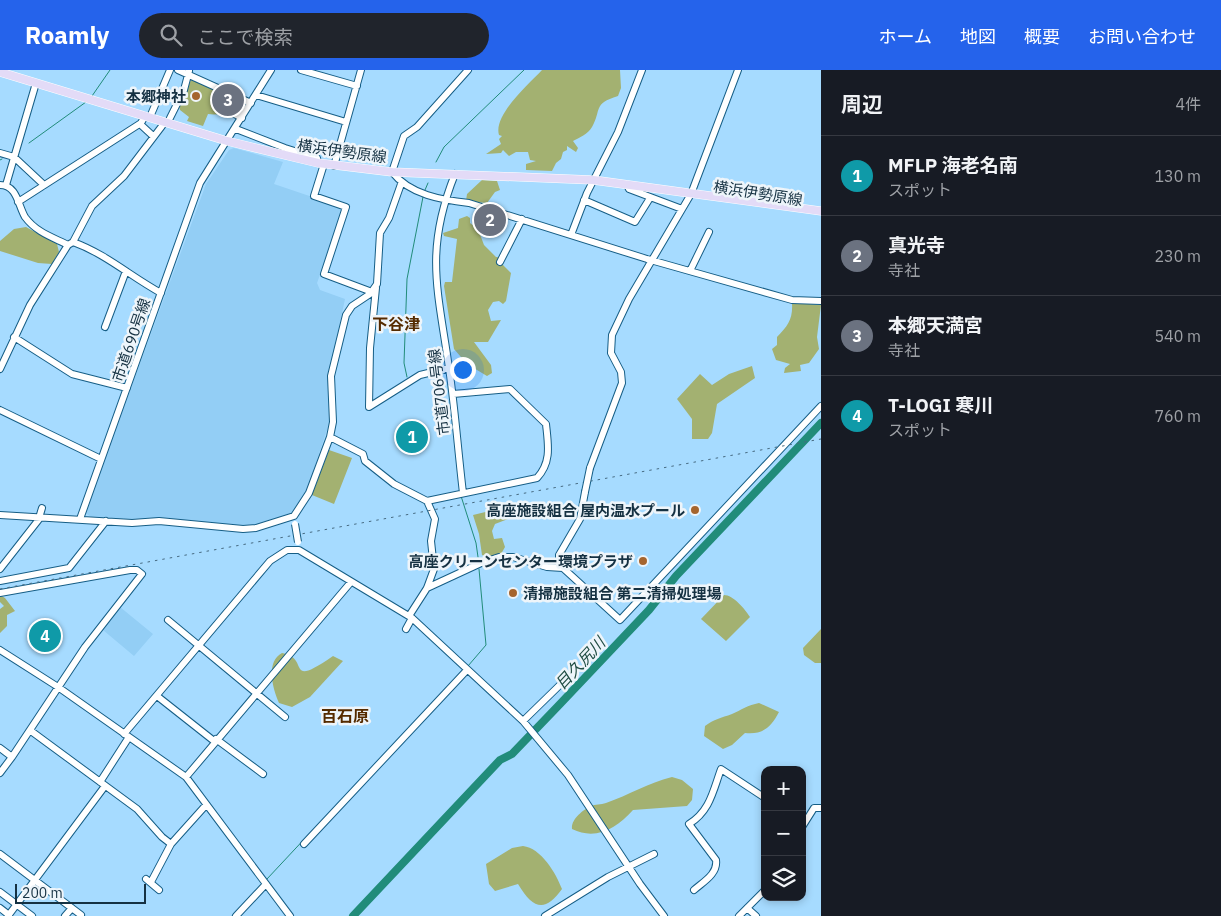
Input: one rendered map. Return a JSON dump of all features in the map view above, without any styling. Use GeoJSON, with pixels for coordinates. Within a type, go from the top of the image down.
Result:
{"type":"FeatureCollection","features":[{"type":"Feature","properties":{"kind":"main road","name":"横浜伊勢原線"},"geometry":{"type":"LineString","coordinates":[[0,72],[227,141],[294,159],[321,164],[392,172],[593,180],[821,211]]}},
{"type":"Feature","properties":{"kind":"main road","name":"横浜伊勢原線"},"geometry":{"type":"LineString","coordinates":[[691,194],[696,197],[821,216]]}},
{"type":"Feature","properties":{"kind":"street"},"geometry":{"type":"LineString","coordinates":[[18,202],[140,124],[147,117],[170,70]]}},
{"type":"Feature","properties":{"kind":"street"},"geometry":{"type":"LineString","coordinates":[[178,70],[189,72],[251,103]]}},
{"type":"Feature","properties":{"kind":"street","name":"市道690号線"},"geometry":{"type":"LineString","coordinates":[[80,519],[196,191],[271,70]]}},
{"type":"Feature","properties":{"kind":"street"},"geometry":{"type":"LineString","coordinates":[[301,70],[357,86]]}},
{"type":"Feature","properties":{"kind":"street"},"geometry":{"type":"LineString","coordinates":[[334,166],[361,70]]}},
{"type":"Feature","properties":{"kind":"street"},"geometry":{"type":"LineString","coordinates":[[468,70],[417,127],[404,136],[392,172],[401,184],[445,201],[469,203],[652,260],[792,300],[821,301]]}},
{"type":"Feature","properties":{"kind":"street"},"geometry":{"type":"LineString","coordinates":[[571,234],[593,180],[618,132],[642,70]]}},
{"type":"Feature","properties":{"kind":"street"},"geometry":{"type":"LineString","coordinates":[[559,566],[559,555],[580,518],[590,468],[622,384],[621,372],[611,353],[612,334],[616,322],[691,194],[738,70]]}},
{"type":"Feature","properties":{"kind":"street"},"geometry":{"type":"LineString","coordinates":[[170,118],[184,90],[189,72]]}},
{"type":"Feature","properties":{"kind":"street"},"geometry":{"type":"LineString","coordinates":[[36,83],[14,157],[3,185],[12,190],[34,227],[70,244],[111,259],[161,293]]}},
{"type":"Feature","properties":{"kind":"street"},"geometry":{"type":"LineString","coordinates":[[256,95],[346,122]]}},
{"type":"Feature","properties":{"kind":"street"},"geometry":{"type":"LineString","coordinates":[[227,110],[242,118]]}},
{"type":"Feature","properties":{"kind":"street"},"geometry":{"type":"LineString","coordinates":[[140,124],[153,136]]}},
{"type":"Feature","properties":{"kind":"street"},"geometry":{"type":"LineString","coordinates":[[0,367],[30,305],[70,244],[92,206],[124,176],[162,126]]}},
{"type":"Feature","properties":{"kind":"street"},"geometry":{"type":"LineString","coordinates":[[236,128],[285,148],[317,158],[321,164],[314,196],[346,207],[324,274],[372,292]]}},
{"type":"Feature","properties":{"kind":"street"},"geometry":{"type":"LineString","coordinates":[[0,153],[14,157],[44,185]]}},
{"type":"Feature","properties":{"kind":"street","name":"市道706号線"},"geometry":{"type":"LineString","coordinates":[[456,174],[445,201],[436,241],[435,272],[453,394],[462,493]]}},
{"type":"Feature","properties":{"kind":"street"},"geometry":{"type":"LineString","coordinates":[[401,184],[389,218],[380,233],[370,348],[369,407],[420,374],[449,368]]}},
{"type":"Feature","properties":{"kind":"street"},"geometry":{"type":"LineString","coordinates":[[627,185],[629,190],[682,210]]}},
{"type":"Feature","properties":{"kind":"street"},"geometry":{"type":"LineString","coordinates":[[584,200],[635,222],[650,198]]}},
{"type":"Feature","properties":{"kind":"street"},"geometry":{"type":"LineString","coordinates":[[500,262],[522,219]]}},
{"type":"Feature","properties":{"kind":"street"},"geometry":{"type":"LineString","coordinates":[[690,271],[709,232]]}},
{"type":"Feature","properties":{"kind":"street"},"geometry":{"type":"LineString","coordinates":[[105,327],[126,271]]}},
{"type":"Feature","properties":{"kind":"street"},"geometry":{"type":"LineString","coordinates":[[299,550],[294,516],[309,492],[330,437],[333,422],[331,376],[346,315],[352,306],[372,292],[377,284]]}},
{"type":"Feature","properties":{"kind":"street"},"geometry":{"type":"LineString","coordinates":[[14,337],[72,374],[87,379],[106,381],[127,388]]}},
{"type":"Feature","properties":{"kind":"street"},"geometry":{"type":"LineString","coordinates":[[426,501],[537,478],[545,470],[549,454],[546,424],[510,389],[453,394]]}},
{"type":"Feature","properties":{"kind":"street"},"geometry":{"type":"LineString","coordinates":[[428,588],[499,557],[513,557],[547,566],[559,566],[620,620],[821,406]]}},
{"type":"Feature","properties":{"kind":"street"},"geometry":{"type":"LineString","coordinates":[[0,410],[102,459]]}},
{"type":"Feature","properties":{"kind":"street"},"geometry":{"type":"LineString","coordinates":[[330,437],[363,454],[365,461],[394,484],[426,501],[434,519],[430,541],[434,554],[434,569],[428,588],[410,617],[406,629]]}},
{"type":"Feature","properties":{"kind":"street"},"geometry":{"type":"LineString","coordinates":[[1,565],[39,518],[42,508]]}},
{"type":"Feature","properties":{"kind":"street"},"geometry":{"type":"LineString","coordinates":[[0,515],[132,523],[159,520],[243,529],[256,528],[294,516]]}},
{"type":"Feature","properties":{"kind":"street"},"geometry":{"type":"LineString","coordinates":[[0,581],[69,568],[106,521]]}},
{"type":"Feature","properties":{"kind":"street"},"geometry":{"type":"LineString","coordinates":[[0,908],[9,915],[36,881],[103,784],[127,736],[198,646],[270,561],[288,550],[299,550],[410,617],[537,735],[568,774],[664,916]]}},
{"type":"Feature","properties":{"kind":"street"},"geometry":{"type":"LineString","coordinates":[[0,593],[130,570],[141,572],[140,578],[85,647],[30,731],[0,772]]}},
{"type":"Feature","properties":{"kind":"street"},"geometry":{"type":"LineString","coordinates":[[186,776],[215,740],[257,695],[351,582]]}},
{"type":"Feature","properties":{"kind":"street"},"geometry":{"type":"LineString","coordinates":[[168,620],[285,717]]}},
{"type":"Feature","properties":{"kind":"street"},"geometry":{"type":"LineString","coordinates":[[0,650],[58,687],[186,776],[290,916]]}},
{"type":"Feature","properties":{"kind":"street"},"geometry":{"type":"LineString","coordinates":[[304,844],[468,670]]}},
{"type":"Feature","properties":{"kind":"street"},"geometry":{"type":"LineString","coordinates":[[524,722],[564,681]]}},
{"type":"Feature","properties":{"kind":"street"},"geometry":{"type":"LineString","coordinates":[[157,696],[263,774]]}},
{"type":"Feature","properties":{"kind":"street"},"geometry":{"type":"LineString","coordinates":[[30,731],[137,809],[162,838],[171,844]]}},
{"type":"Feature","properties":{"kind":"street"},"geometry":{"type":"LineString","coordinates":[[0,748],[12,757]]}},
{"type":"Feature","properties":{"kind":"street"},"geometry":{"type":"LineString","coordinates":[[694,890],[711,875],[716,866],[716,860],[689,824],[699,818],[706,809],[721,769],[761,795]]}},
{"type":"Feature","properties":{"kind":"street"},"geometry":{"type":"LineString","coordinates":[[159,890],[148,880],[171,844],[206,805]]}},
{"type":"Feature","properties":{"kind":"street"},"geometry":{"type":"LineString","coordinates":[[806,820],[814,808],[821,808]]}},
{"type":"Feature","properties":{"kind":"street"},"geometry":{"type":"LineString","coordinates":[[0,854],[81,915]]}},
{"type":"Feature","properties":{"kind":"street"},"geometry":{"type":"LineString","coordinates":[[545,916],[608,877],[654,854]]}},
{"type":"Feature","properties":{"kind":"street"},"geometry":{"type":"LineString","coordinates":[[236,916],[266,884]]}},
{"type":"Feature","properties":{"kind":"street"},"geometry":{"type":"LineString","coordinates":[[0,892],[32,916]]}},
{"type":"Feature","properties":{"kind":"street"},"geometry":{"type":"LineString","coordinates":[[739,916],[761,894]]}},
{"type":"Feature","properties":{"kind":"street"},"geometry":{"type":"LineString","coordinates":[[66,916],[72,908]]}},
{"type":"Feature","properties":{"kind":"street"},"geometry":{"type":"LineString","coordinates":[[747,908],[756,916]]}},
{"type":"Feature","properties":{"kind":"shaded area"},"geometry":{"type":"Polygon","coordinates":[[[234,148],[283,162],[274,184],[339,206],[343,211],[317,283],[320,290],[345,299],[329,374],[329,424],[310,481],[297,509],[293,513],[254,526],[93,518],[85,513],[206,184],[229,150],[234,148]]]}},
{"type":"Feature","properties":{"kind":"shaded area"},"geometry":{"type":"Polygon","coordinates":[[[120,607],[153,634],[134,656],[103,630],[120,607]]]}},
{"type":"Feature","properties":{"kind":"green space"},"geometry":{"type":"Polygon","coordinates":[[[542,70],[620,70],[621,88],[618,96],[601,105],[590,129],[583,136],[573,141],[578,148],[576,152],[567,146],[567,150],[563,152],[561,159],[556,163],[552,171],[526,170],[526,164],[536,161],[530,160],[528,152],[516,152],[509,156],[503,150],[501,153],[486,154],[501,144],[499,139],[502,136],[499,135],[499,127],[501,118],[513,100],[542,70]]]}},
{"type":"Feature","properties":{"kind":"green space"},"geometry":{"type":"Polygon","coordinates":[[[191,80],[198,80],[234,97],[233,102],[225,112],[208,114],[203,126],[187,121],[189,117],[180,110],[179,106],[191,80]]]}},
{"type":"Feature","properties":{"kind":"green space"},"geometry":{"type":"Polygon","coordinates":[[[482,180],[497,181],[500,190],[495,192],[487,203],[466,201],[467,194],[482,180]]]}},
{"type":"Feature","properties":{"kind":"green space"},"geometry":{"type":"Polygon","coordinates":[[[467,216],[470,218],[470,223],[478,229],[484,245],[496,257],[504,258],[503,265],[511,273],[506,301],[503,304],[499,301],[493,302],[488,310],[491,321],[501,320],[488,342],[474,342],[491,365],[492,373],[487,376],[467,364],[454,349],[444,286],[445,282],[452,282],[457,239],[444,236],[443,233],[458,228],[459,219],[467,216]]]}},
{"type":"Feature","properties":{"kind":"green space"},"geometry":{"type":"Polygon","coordinates":[[[26,227],[57,244],[59,252],[52,264],[38,263],[0,251],[0,241],[14,229],[26,227]]]}},
{"type":"Feature","properties":{"kind":"green space"},"geometry":{"type":"Polygon","coordinates":[[[806,301],[809,304],[821,305],[817,337],[819,349],[809,363],[800,365],[801,371],[784,373],[785,368],[790,364],[776,360],[772,349],[777,345],[777,337],[789,322],[792,314],[792,303],[806,301]]]}},
{"type":"Feature","properties":{"kind":"green space"},"geometry":{"type":"Polygon","coordinates":[[[752,366],[755,378],[717,404],[712,433],[708,439],[692,439],[692,419],[677,399],[700,374],[712,385],[729,374],[752,366]]]}},
{"type":"Feature","properties":{"kind":"green space"},"geometry":{"type":"Polygon","coordinates":[[[329,450],[352,458],[334,504],[312,495],[329,450]]]}},
{"type":"Feature","properties":{"kind":"green space"},"geometry":{"type":"Polygon","coordinates":[[[502,508],[506,511],[508,519],[495,524],[492,531],[494,539],[502,538],[505,547],[501,554],[489,558],[482,555],[479,534],[473,515],[502,508]]]}},
{"type":"Feature","properties":{"kind":"green space"},"geometry":{"type":"Polygon","coordinates":[[[0,595],[5,598],[15,611],[7,615],[7,626],[0,633],[0,609],[4,606],[0,602],[0,595]]]}},
{"type":"Feature","properties":{"kind":"green space"},"geometry":{"type":"Polygon","coordinates":[[[724,595],[735,600],[750,617],[726,641],[701,619],[724,595]]]}},
{"type":"Feature","properties":{"kind":"green space"},"geometry":{"type":"Polygon","coordinates":[[[821,629],[821,663],[815,663],[804,655],[803,648],[821,629]]]}},
{"type":"Feature","properties":{"kind":"green space"},"geometry":{"type":"Polygon","coordinates":[[[282,653],[291,656],[303,671],[318,666],[333,656],[343,661],[310,697],[292,707],[279,703],[273,684],[272,669],[277,657],[282,653]]]}},
{"type":"Feature","properties":{"kind":"green space"},"geometry":{"type":"Polygon","coordinates":[[[759,703],[779,712],[766,729],[757,733],[745,733],[732,745],[723,749],[704,736],[705,726],[708,724],[759,703]]]}},
{"type":"Feature","properties":{"kind":"green space"},"geometry":{"type":"Polygon","coordinates":[[[672,777],[682,780],[693,789],[692,800],[687,806],[633,810],[613,827],[598,833],[589,834],[572,829],[575,818],[591,806],[606,803],[655,782],[672,777]]]}},
{"type":"Feature","properties":{"kind":"green space"},"geometry":{"type":"Polygon","coordinates":[[[523,846],[536,851],[542,856],[552,869],[562,889],[556,897],[545,905],[534,903],[518,884],[495,891],[489,884],[486,864],[512,848],[523,846]]]}},
{"type":"Feature","properties":{"kind":"waterway"},"geometry":{"type":"LineString","coordinates":[[92,96],[110,70]]}},
{"type":"Feature","properties":{"kind":"waterway"},"geometry":{"type":"LineString","coordinates":[[436,162],[444,147],[524,70]]}},
{"type":"Feature","properties":{"kind":"waterway"},"geometry":{"type":"LineString","coordinates":[[29,143],[86,102]]}},
{"type":"Feature","properties":{"kind":"waterway"},"geometry":{"type":"LineString","coordinates":[[425,190],[428,183]]}},
{"type":"Feature","properties":{"kind":"waterway"},"geometry":{"type":"LineString","coordinates":[[407,377],[404,363],[407,279],[423,197]]}},
{"type":"Feature","properties":{"kind":"waterway","name":"目久尻川"},"geometry":{"type":"LineString","coordinates":[[353,916],[500,760],[512,754],[560,704],[649,610],[676,576],[821,423]]}},
{"type":"Feature","properties":{"kind":"waterway"},"geometry":{"type":"LineString","coordinates":[[461,496],[476,543],[478,557]]}},
{"type":"Feature","properties":{"kind":"waterway"},"geometry":{"type":"LineString","coordinates":[[468,666],[486,645],[479,569]]}},
{"type":"Feature","properties":{"kind":"waterway"},"geometry":{"type":"LineString","coordinates":[[267,879],[310,833]]}},
{"type":"Feature","properties":{"kind":"waterway"},"geometry":{"type":"LineString","coordinates":[[232,916],[258,888]]}},
{"type":"Feature","properties":{"kind":"railway"},"geometry":{"type":"LineString","coordinates":[[0,589],[821,439]]}},
{"type":"Feature","properties":{"kind":"place","name":"本郷神社"},"geometry":{"type":"Point","coordinates":[196,96]}},
{"type":"Feature","properties":{"kind":"place","name":"本郷天満宮"},"geometry":{"type":"Point","coordinates":[228,100]}},
{"type":"Feature","properties":{"kind":"place","name":"真光寺"},"geometry":{"type":"Point","coordinates":[490,220]}},
{"type":"Feature","properties":{"kind":"place","name":"MFLP 海老名南"},"geometry":{"type":"Point","coordinates":[412,437]}},
{"type":"Feature","properties":{"kind":"place","name":"高座施設組合 屋内温水プール"},"geometry":{"type":"Point","coordinates":[695,510]}},
{"type":"Feature","properties":{"kind":"place","name":"高座クリーンセンター環境プラザ"},"geometry":{"type":"Point","coordinates":[643,561]}},
{"type":"Feature","properties":{"kind":"place","name":"清掃施設組合 第二清掃処理場"},"geometry":{"type":"Point","coordinates":[513,593]}},
{"type":"Feature","properties":{"kind":"place","name":"T-LOGI 寒川"},"geometry":{"type":"Point","coordinates":[45,636]}},
{"type":"Feature","properties":{"kind":"district","name":"下谷津"},"geometry":{"type":"Point","coordinates":[396,324]}},
{"type":"Feature","properties":{"kind":"district","name":"百石原"},"geometry":{"type":"Point","coordinates":[345,716]}}]}
